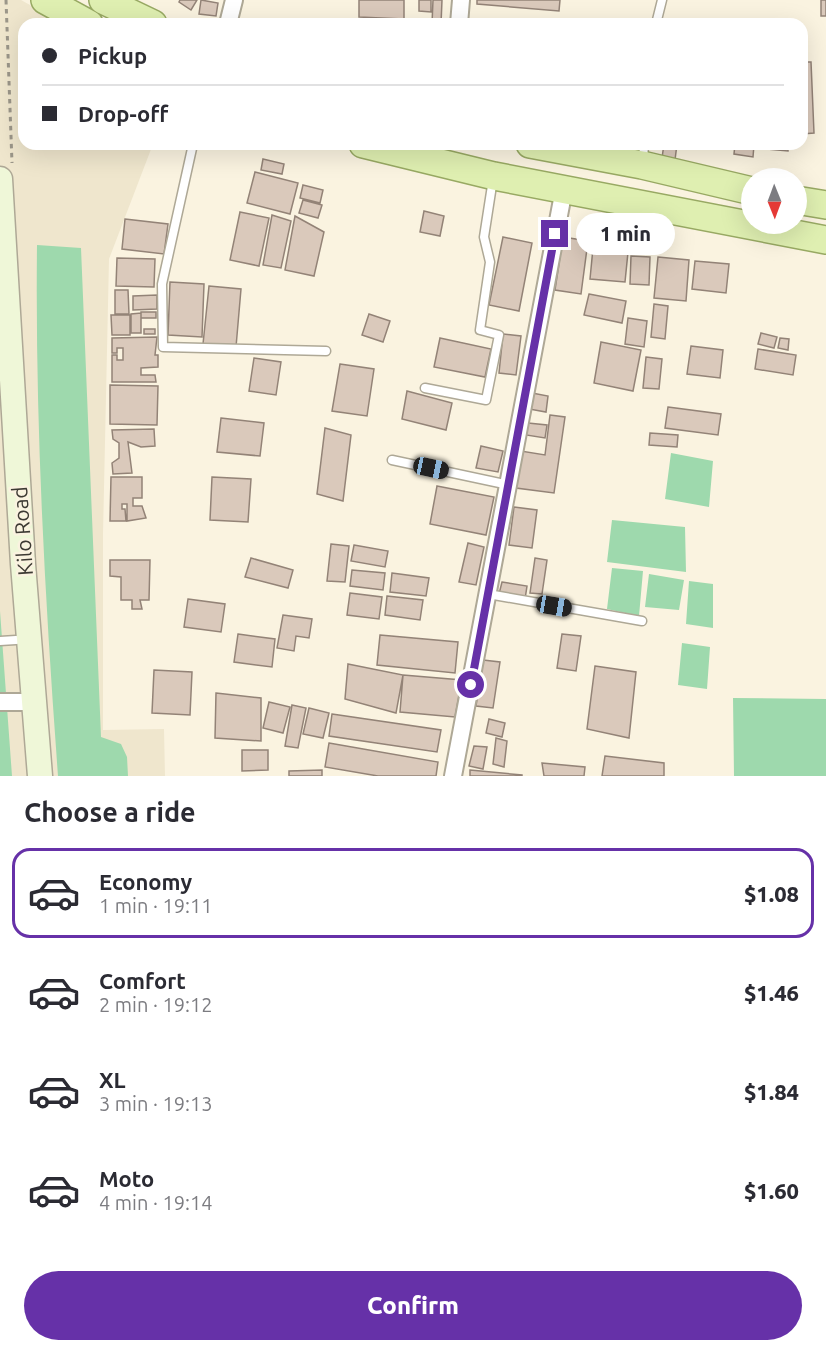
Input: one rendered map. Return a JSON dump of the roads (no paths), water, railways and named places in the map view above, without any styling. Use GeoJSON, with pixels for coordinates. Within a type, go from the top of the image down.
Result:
{"type":"FeatureCollection","features":[{"type":"Feature","properties":{"kind":"main road"},"geometry":{"type":"LineString","coordinates":[[45,0],[78,18]]}},
{"type":"Feature","properties":{"kind":"main road"},"geometry":{"type":"LineString","coordinates":[[103,0],[140,18]]}},
{"type":"Feature","properties":{"kind":"main road"},"geometry":{"type":"LineString","coordinates":[[388,150],[494,176],[826,240]]}},
{"type":"Feature","properties":{"kind":"main road"},"geometry":{"type":"LineString","coordinates":[[592,150],[643,155],[741,187]]}},
{"type":"Feature","properties":{"kind":"main road"},"geometry":{"type":"LineString","coordinates":[[807,202],[826,205]]}},
{"type":"Feature","properties":{"kind":"street"},"geometry":{"type":"LineString","coordinates":[[230,18],[234,0]]}},
{"type":"Feature","properties":{"kind":"street"},"geometry":{"type":"LineString","coordinates":[[460,18],[461,0]]}},
{"type":"Feature","properties":{"kind":"street","name":"Kilo Road"},"geometry":{"type":"LineString","coordinates":[[0,179],[18,702],[40,776]]}},
{"type":"Feature","properties":{"kind":"street"},"geometry":{"type":"LineString","coordinates":[[453,776],[564,189]]}},
{"type":"Feature","properties":{"kind":"street","name":"Kilo Road"},"geometry":{"type":"LineString","coordinates":[[0,404],[8,641],[18,702],[26,776]]}},
{"type":"Feature","properties":{"kind":"lane"},"geometry":{"type":"LineString","coordinates":[[658,18],[663,0]]}},
{"type":"Feature","properties":{"kind":"lane"},"geometry":{"type":"LineString","coordinates":[[192,150],[162,284],[163,347],[326,351]]}},
{"type":"Feature","properties":{"kind":"lane"},"geometry":{"type":"LineString","coordinates":[[425,388],[486,400],[499,335],[480,330],[490,262],[484,237],[494,176]]}},
{"type":"Feature","properties":{"kind":"lane"},"geometry":{"type":"LineString","coordinates":[[392,460],[509,485]]}},
{"type":"Feature","properties":{"kind":"lane"},"geometry":{"type":"LineString","coordinates":[[488,594],[642,621]]}}]}
